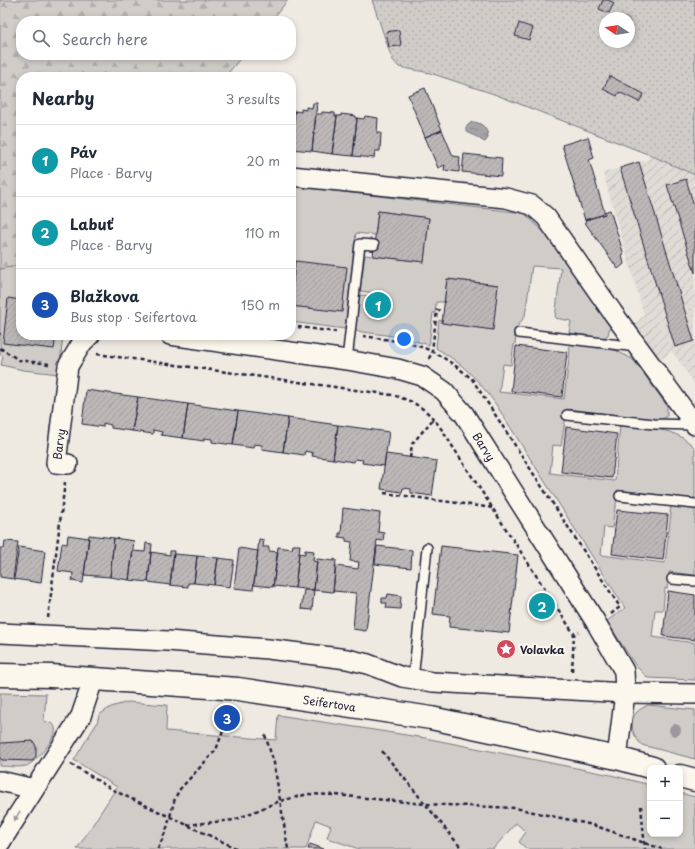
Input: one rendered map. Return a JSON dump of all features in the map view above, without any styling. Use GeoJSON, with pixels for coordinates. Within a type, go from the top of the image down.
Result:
{"type":"FeatureCollection","features":[{"type":"Feature","properties":{"kind":"street"},"geometry":{"type":"LineString","coordinates":[[296,177],[506,198],[532,206],[546,217],[695,425]]}},
{"type":"Feature","properties":{"kind":"street","name":"Barvy"},"geometry":{"type":"LineString","coordinates":[[68,464],[56,463],[68,366],[85,340]]}},
{"type":"Feature","properties":{"kind":"street","name":"Barvy"},"geometry":{"type":"LineString","coordinates":[[222,340],[398,369],[422,376],[444,391],[468,420],[590,614],[624,671],[625,693],[617,758]]}},
{"type":"Feature","properties":{"kind":"street"},"geometry":{"type":"LineString","coordinates":[[0,633],[168,641],[268,649],[347,659],[368,664],[402,677],[433,682],[625,693],[695,694]]}},
{"type":"Feature","properties":{"kind":"street","name":"Seifertova"},"geometry":{"type":"LineString","coordinates":[[0,675],[50,676],[238,689],[432,718],[617,758],[647,766]]}},
{"type":"Feature","properties":{"kind":"street"},"geometry":{"type":"LineString","coordinates":[[0,843],[34,789],[58,755],[81,716],[93,680]]}},
{"type":"Feature","properties":{"kind":"street"},"geometry":{"type":"LineString","coordinates":[[683,777],[695,780]]}},
{"type":"Feature","properties":{"kind":"street"},"geometry":{"type":"LineString","coordinates":[[0,782],[34,789]]}},
{"type":"Feature","properties":{"kind":"lane"},"geometry":{"type":"LineString","coordinates":[[347,360],[360,244],[374,245]]}},
{"type":"Feature","properties":{"kind":"lane"},"geometry":{"type":"LineString","coordinates":[[519,333],[639,347]]}},
{"type":"Feature","properties":{"kind":"lane"},"geometry":{"type":"LineString","coordinates":[[567,415],[654,424],[695,425]]}},
{"type":"Feature","properties":{"kind":"lane"},"geometry":{"type":"LineString","coordinates":[[620,496],[695,504]]}},
{"type":"Feature","properties":{"kind":"lane"},"geometry":{"type":"LineString","coordinates":[[413,679],[426,548]]}},
{"type":"Feature","properties":{"kind":"lane"},"geometry":{"type":"LineString","coordinates":[[672,579],[695,581]]}},
{"type":"Feature","properties":{"kind":"path"},"geometry":{"type":"LineString","coordinates":[[422,376],[432,351],[438,310],[443,310]]}},
{"type":"Feature","properties":{"kind":"path"},"geometry":{"type":"LineString","coordinates":[[0,348],[19,360],[68,366]]}},
{"type":"Feature","properties":{"kind":"path"},"geometry":{"type":"LineString","coordinates":[[93,354],[392,395],[406,399],[423,408],[434,418],[574,634]]}},
{"type":"Feature","properties":{"kind":"path"},"geometry":{"type":"LineString","coordinates":[[410,458],[412,444],[434,418]]}},
{"type":"Feature","properties":{"kind":"path","name":"Barvy"},"geometry":{"type":"LineString","coordinates":[[51,597],[68,464]]}},
{"type":"Feature","properties":{"kind":"path"},"geometry":{"type":"LineString","coordinates":[[384,494],[493,508]]}},
{"type":"Feature","properties":{"kind":"path"},"geometry":{"type":"LineString","coordinates":[[158,849],[167,828],[175,798],[180,789],[216,750],[223,731]]}},
{"type":"Feature","properties":{"kind":"path"},"geometry":{"type":"LineString","coordinates":[[265,735],[274,763],[288,849]]}},
{"type":"Feature","properties":{"kind":"path"},"geometry":{"type":"LineString","coordinates":[[382,751],[462,849]]}},
{"type":"Feature","properties":{"kind":"path"},"geometry":{"type":"LineString","coordinates":[[70,763],[113,790],[238,849]]}},
{"type":"Feature","properties":{"kind":"path"},"geometry":{"type":"LineString","coordinates":[[187,825],[234,820],[280,801],[308,794],[336,795],[425,804],[515,808],[593,825],[662,849]]}},
{"type":"Feature","properties":{"kind":"path"},"geometry":{"type":"LineString","coordinates":[[642,806],[645,849]]}},
{"type":"Feature","properties":{"kind":"shaded area"},"geometry":{"type":"Polygon","coordinates":[[[650,155],[695,175],[695,385],[672,351],[659,361],[634,326],[644,315],[603,173],[648,159],[650,155]]]}},
{"type":"Feature","properties":{"kind":"green space"},"geometry":{"type":"Polygon","coordinates":[[[0,0],[288,0],[275,16],[16,16],[16,60],[239,60],[229,72],[16,72],[16,266],[0,269],[0,0]]]}},
{"type":"Feature","properties":{"kind":"green space"},"geometry":{"type":"Polygon","coordinates":[[[372,0],[695,0],[695,175],[650,155],[494,94],[430,73],[399,67],[392,59],[372,0]]]}},
{"type":"Feature","properties":{"kind":"green space"},"geometry":{"type":"Polygon","coordinates":[[[296,187],[524,213],[572,259],[581,285],[610,326],[608,335],[603,338],[569,333],[571,321],[555,318],[561,268],[532,266],[525,316],[517,327],[511,365],[503,364],[499,392],[564,399],[570,343],[615,350],[632,359],[667,406],[667,416],[661,420],[567,409],[561,446],[553,445],[550,473],[615,481],[620,425],[651,428],[670,432],[687,441],[695,448],[695,499],[617,490],[616,507],[612,528],[604,527],[601,555],[665,563],[671,506],[695,509],[695,575],[669,572],[667,589],[665,588],[663,610],[655,610],[652,637],[695,643],[695,680],[648,678],[635,665],[607,621],[625,608],[495,403],[482,386],[462,366],[436,348],[439,320],[442,321],[442,323],[492,329],[498,285],[447,279],[444,302],[436,302],[435,313],[433,313],[429,345],[401,337],[355,331],[360,295],[371,296],[369,316],[376,317],[379,297],[376,297],[377,293],[360,291],[365,255],[424,262],[429,218],[378,211],[375,235],[356,233],[345,329],[296,323],[296,306],[342,311],[296,262],[296,187]]]}},
{"type":"Feature","properties":{"kind":"green space"},"geometry":{"type":"Polygon","coordinates":[[[16,266],[16,340],[62,340],[59,374],[23,370],[1,365],[3,356],[0,355],[0,269],[16,266]]]}},
{"type":"Feature","properties":{"kind":"green space"},"geometry":{"type":"Polygon","coordinates":[[[0,693],[46,694],[44,721],[53,724],[55,733],[43,752],[34,761],[26,766],[0,766],[0,693]]]}},
{"type":"Feature","properties":{"kind":"green space"},"geometry":{"type":"Polygon","coordinates":[[[128,702],[167,705],[166,731],[276,740],[278,715],[425,738],[611,775],[647,784],[647,837],[683,837],[683,794],[695,797],[695,849],[527,849],[519,842],[526,832],[516,823],[493,849],[359,849],[327,838],[331,826],[316,820],[306,849],[77,849],[117,787],[74,760],[97,723],[99,715],[111,707],[128,702]]]}},
{"type":"Feature","properties":{"kind":"green space"},"geometry":{"type":"Polygon","coordinates":[[[648,705],[695,710],[695,759],[642,745],[639,742],[634,734],[632,720],[637,712],[648,705]]]}},
{"type":"Feature","properties":{"kind":"water"},"geometry":{"type":"Polygon","coordinates":[[[472,122],[479,123],[486,129],[488,138],[485,142],[467,132],[466,128],[472,122]]]}},
{"type":"Feature","properties":{"kind":"building"},"geometry":{"type":"Polygon","coordinates":[[[603,0],[608,0],[614,3],[610,12],[599,9],[603,0]]]}},
{"type":"Feature","properties":{"kind":"building"},"geometry":{"type":"Polygon","coordinates":[[[519,23],[533,28],[529,40],[515,36],[519,23]]]}},
{"type":"Feature","properties":{"kind":"building"},"geometry":{"type":"Polygon","coordinates":[[[399,30],[401,46],[389,47],[386,32],[399,30]]]}},
{"type":"Feature","properties":{"kind":"building"},"geometry":{"type":"Polygon","coordinates":[[[610,76],[644,94],[639,102],[619,92],[617,96],[603,89],[610,76]]]}},
{"type":"Feature","properties":{"kind":"building"},"geometry":{"type":"Polygon","coordinates":[[[425,88],[442,130],[425,137],[408,95],[425,88]]]}},
{"type":"Feature","properties":{"kind":"building"},"geometry":{"type":"Polygon","coordinates":[[[313,103],[317,103],[312,151],[296,149],[296,111],[301,112],[301,109],[306,110],[306,107],[312,108],[313,103]]]}},
{"type":"Feature","properties":{"kind":"building"},"geometry":{"type":"Polygon","coordinates":[[[322,112],[335,113],[335,116],[337,116],[332,154],[312,151],[316,114],[322,114],[322,112]]]}},
{"type":"Feature","properties":{"kind":"building"},"geometry":{"type":"Polygon","coordinates":[[[341,114],[356,116],[355,118],[357,118],[353,156],[332,154],[337,116],[341,116],[341,114]]]}},
{"type":"Feature","properties":{"kind":"building"},"geometry":{"type":"Polygon","coordinates":[[[365,116],[378,118],[377,133],[381,133],[380,151],[375,151],[374,158],[353,156],[357,118],[364,119],[365,116]]]}},
{"type":"Feature","properties":{"kind":"building"},"geometry":{"type":"Polygon","coordinates":[[[442,130],[453,156],[460,157],[459,172],[444,170],[445,165],[438,168],[425,137],[442,130]]]}},
{"type":"Feature","properties":{"kind":"building"},"geometry":{"type":"Polygon","coordinates":[[[588,137],[594,158],[589,160],[605,214],[585,220],[562,145],[588,137]]]}},
{"type":"Feature","properties":{"kind":"building"},"geometry":{"type":"Polygon","coordinates":[[[464,154],[502,158],[501,176],[462,172],[464,154]]]}},
{"type":"Feature","properties":{"kind":"building"},"geometry":{"type":"Polygon","coordinates":[[[639,162],[694,341],[675,347],[620,168],[639,162]]]}},
{"type":"Feature","properties":{"kind":"building"},"geometry":{"type":"Polygon","coordinates":[[[686,179],[695,210],[695,273],[667,185],[686,179]]]}},
{"type":"Feature","properties":{"kind":"building"},"geometry":{"type":"Polygon","coordinates":[[[610,210],[624,255],[622,255],[624,264],[618,269],[586,224],[585,220],[605,214],[604,212],[610,210]]]}},
{"type":"Feature","properties":{"kind":"building"},"geometry":{"type":"Polygon","coordinates":[[[378,211],[429,218],[424,262],[373,256],[378,211]]]}},
{"type":"Feature","properties":{"kind":"building"},"geometry":{"type":"Polygon","coordinates":[[[296,261],[347,267],[342,312],[296,307],[296,261]]]}},
{"type":"Feature","properties":{"kind":"building"},"geometry":{"type":"Polygon","coordinates":[[[447,279],[498,285],[493,330],[442,323],[447,279]]]}},
{"type":"Feature","properties":{"kind":"building"},"geometry":{"type":"Polygon","coordinates":[[[8,298],[16,299],[16,340],[55,340],[54,349],[3,343],[8,298]]]}},
{"type":"Feature","properties":{"kind":"building"},"geometry":{"type":"Polygon","coordinates":[[[516,346],[567,352],[562,397],[511,391],[516,346]]]}},
{"type":"Feature","properties":{"kind":"building"},"geometry":{"type":"Polygon","coordinates":[[[86,390],[138,397],[132,431],[111,428],[111,425],[103,423],[103,427],[82,424],[86,390]]]}},
{"type":"Feature","properties":{"kind":"building"},"geometry":{"type":"Polygon","coordinates":[[[138,397],[188,404],[183,438],[161,435],[162,432],[153,430],[153,434],[132,431],[138,397]]]}},
{"type":"Feature","properties":{"kind":"building"},"geometry":{"type":"Polygon","coordinates":[[[188,404],[238,411],[233,445],[212,442],[212,439],[204,438],[204,441],[183,438],[188,404]]]}},
{"type":"Feature","properties":{"kind":"building"},"geometry":{"type":"Polygon","coordinates":[[[238,411],[288,418],[283,452],[262,449],[262,445],[254,444],[253,448],[233,445],[238,411]]]}},
{"type":"Feature","properties":{"kind":"building"},"geometry":{"type":"Polygon","coordinates":[[[288,418],[338,425],[333,459],[312,456],[313,453],[305,451],[304,455],[283,452],[288,418]]]}},
{"type":"Feature","properties":{"kind":"building"},"geometry":{"type":"Polygon","coordinates":[[[338,425],[389,432],[384,466],[362,463],[363,460],[355,459],[354,462],[333,459],[338,425]]]}},
{"type":"Feature","properties":{"kind":"building"},"geometry":{"type":"Polygon","coordinates":[[[566,427],[617,434],[612,478],[561,472],[566,427]]]}},
{"type":"Feature","properties":{"kind":"building"},"geometry":{"type":"Polygon","coordinates":[[[386,454],[437,461],[432,496],[411,493],[411,489],[403,488],[402,492],[381,489],[386,454]]]}},
{"type":"Feature","properties":{"kind":"building"},"geometry":{"type":"Polygon","coordinates":[[[343,508],[380,513],[378,532],[384,533],[383,541],[377,540],[366,631],[353,629],[356,593],[333,591],[336,566],[358,569],[359,562],[350,561],[352,542],[346,541],[346,538],[339,537],[339,533],[341,534],[343,508]]]}},
{"type":"Feature","properties":{"kind":"building"},"geometry":{"type":"Polygon","coordinates":[[[617,510],[668,515],[663,560],[612,554],[617,510]]]}},
{"type":"Feature","properties":{"kind":"building"},"geometry":{"type":"Polygon","coordinates":[[[68,535],[89,538],[83,583],[72,581],[73,573],[58,571],[62,543],[67,544],[68,535]]]}},
{"type":"Feature","properties":{"kind":"building"},"geometry":{"type":"Polygon","coordinates":[[[89,535],[114,538],[110,577],[84,575],[89,535]]]}},
{"type":"Feature","properties":{"kind":"building"},"geometry":{"type":"Polygon","coordinates":[[[114,538],[134,541],[129,580],[110,577],[114,538]]]}},
{"type":"Feature","properties":{"kind":"building"},"geometry":{"type":"Polygon","coordinates":[[[259,539],[264,540],[263,547],[269,547],[269,551],[278,552],[273,587],[254,585],[259,539]]]}},
{"type":"Feature","properties":{"kind":"building"},"geometry":{"type":"Polygon","coordinates":[[[5,541],[18,542],[13,579],[0,577],[0,548],[4,548],[5,541]]]}},
{"type":"Feature","properties":{"kind":"building"},"geometry":{"type":"Polygon","coordinates":[[[146,543],[152,544],[148,582],[129,580],[133,551],[145,552],[146,543]]]}},
{"type":"Feature","properties":{"kind":"building"},"geometry":{"type":"Polygon","coordinates":[[[293,545],[300,545],[295,588],[273,586],[278,547],[292,549],[293,545]]]}},
{"type":"Feature","properties":{"kind":"building"},"geometry":{"type":"Polygon","coordinates":[[[377,546],[412,550],[411,568],[375,564],[377,546]]]}},
{"type":"Feature","properties":{"kind":"building"},"geometry":{"type":"Polygon","coordinates":[[[441,546],[518,555],[509,633],[449,627],[450,616],[433,614],[441,546]]]}},
{"type":"Feature","properties":{"kind":"building"},"geometry":{"type":"Polygon","coordinates":[[[19,547],[45,551],[41,583],[14,579],[19,547]]]}},
{"type":"Feature","properties":{"kind":"building"},"geometry":{"type":"Polygon","coordinates":[[[239,548],[258,551],[253,590],[234,588],[239,548]]]}},
{"type":"Feature","properties":{"kind":"building"},"geometry":{"type":"Polygon","coordinates":[[[305,550],[314,551],[313,561],[317,562],[314,590],[295,588],[299,553],[305,554],[305,550]]]}},
{"type":"Feature","properties":{"kind":"building"},"geometry":{"type":"Polygon","coordinates":[[[170,551],[174,551],[170,585],[148,582],[151,552],[170,555],[170,551]]]}},
{"type":"Feature","properties":{"kind":"building"},"geometry":{"type":"Polygon","coordinates":[[[174,554],[197,556],[194,583],[188,583],[188,587],[170,585],[174,554]]]}},
{"type":"Feature","properties":{"kind":"building"},"geometry":{"type":"Polygon","coordinates":[[[197,556],[218,558],[214,585],[194,583],[197,556]]]}},
{"type":"Feature","properties":{"kind":"building"},"geometry":{"type":"Polygon","coordinates":[[[218,558],[234,560],[230,587],[214,585],[218,558]]]}},
{"type":"Feature","properties":{"kind":"building"},"geometry":{"type":"Polygon","coordinates":[[[317,559],[336,560],[333,592],[314,590],[317,559]]]}},
{"type":"Feature","properties":{"kind":"building"},"geometry":{"type":"Polygon","coordinates":[[[304,590],[314,590],[312,610],[301,609],[304,590]]]}},
{"type":"Feature","properties":{"kind":"building"},"geometry":{"type":"Polygon","coordinates":[[[668,591],[695,595],[695,640],[663,636],[668,591]]]}},
{"type":"Feature","properties":{"kind":"building"},"geometry":{"type":"Polygon","coordinates":[[[388,594],[401,596],[400,609],[386,608],[387,603],[382,603],[382,598],[387,598],[388,594]]]}},
{"type":"Feature","properties":{"kind":"building"},"geometry":{"type":"Polygon","coordinates":[[[221,711],[235,713],[234,725],[219,723],[221,711]]]}},
{"type":"Feature","properties":{"kind":"building"},"geometry":{"type":"Polygon","coordinates":[[[33,741],[36,746],[36,756],[33,761],[2,760],[0,758],[1,743],[33,741]]]}},
{"type":"Feature","properties":{"kind":"building"},"geometry":{"type":"Polygon","coordinates":[[[310,844],[324,849],[308,849],[310,844]]]}},
{"type":"Feature","properties":{"kind":"place","name":"Páv"},"geometry":{"type":"Point","coordinates":[378,305]}},
{"type":"Feature","properties":{"kind":"place","name":"Labuť"},"geometry":{"type":"Point","coordinates":[542,606]}},
{"type":"Feature","properties":{"kind":"place","name":"Volavka"},"geometry":{"type":"Point","coordinates":[506,649]}},
{"type":"Feature","properties":{"kind":"place","name":"Blažkova"},"geometry":{"type":"Point","coordinates":[227,718]}}]}
